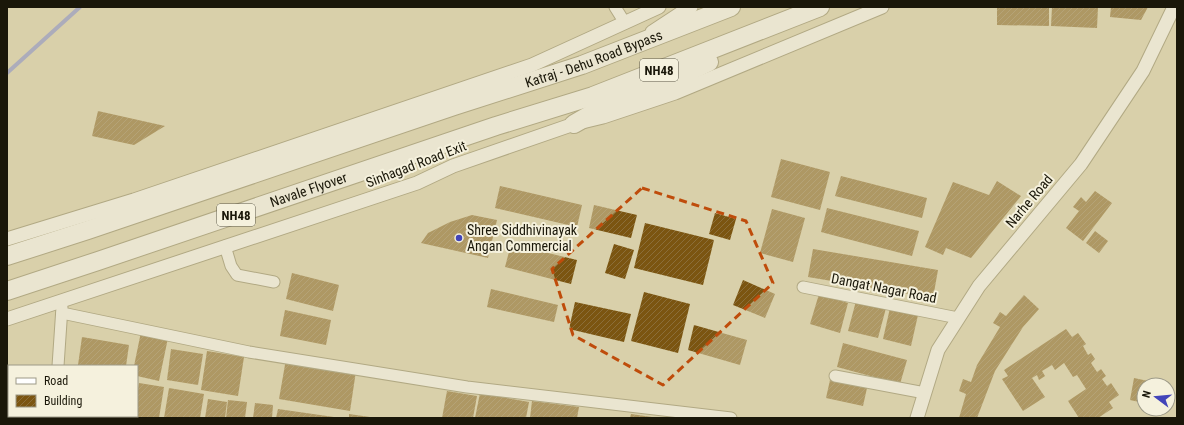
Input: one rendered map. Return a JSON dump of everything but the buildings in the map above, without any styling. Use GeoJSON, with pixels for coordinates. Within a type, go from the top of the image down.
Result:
{"type":"FeatureCollection","features":[{"type":"Feature","properties":{"kind":"highway","name":"Katraj - Dehu Road Bypass"},"geometry":{"type":"LineString","coordinates":[[7,256],[96,228],[454,106],[582,65],[731,7]]}},
{"type":"Feature","properties":{"kind":"highway","name":"NH48"},"geometry":{"type":"LineString","coordinates":[[753,33],[820,7]]}},
{"type":"Feature","properties":{"kind":"highway"},"geometry":{"type":"LineString","coordinates":[[574,124],[600,109],[662,84],[733,50],[753,33]]}},
{"type":"Feature","properties":{"kind":"highway","name":"Navale Flyover"},"geometry":{"type":"LineString","coordinates":[[7,290],[98,261],[496,126],[593,96],[753,33]]}},
{"type":"Feature","properties":{"kind":"street"},"geometry":{"type":"LineString","coordinates":[[615,7],[624,23]]}},
{"type":"Feature","properties":{"kind":"street"},"geometry":{"type":"LineString","coordinates":[[7,239],[134,200],[532,65],[659,7]]}},
{"type":"Feature","properties":{"kind":"street"},"geometry":{"type":"LineString","coordinates":[[634,44],[691,7]]}},
{"type":"Feature","properties":{"kind":"street","name":"Sinhagad Road Exit"},"geometry":{"type":"LineString","coordinates":[[7,319],[63,306],[224,246],[417,183],[453,166],[574,124],[603,117],[675,93],[882,7]]}},
{"type":"Feature","properties":{"kind":"street","name":"Narhe Road"},"geometry":{"type":"LineString","coordinates":[[917,418],[938,350],[958,318],[980,286],[1081,164],[1143,71],[1174,7]]}},
{"type":"Feature","properties":{"kind":"street"},"geometry":{"type":"LineString","coordinates":[[224,246],[231,266],[238,275],[274,282]]}},
{"type":"Feature","properties":{"kind":"street","name":"Dangat Nagar Road"},"geometry":{"type":"LineString","coordinates":[[803,287],[958,318]]}},
{"type":"Feature","properties":{"kind":"street"},"geometry":{"type":"LineString","coordinates":[[58,365],[63,306],[249,352],[467,387],[731,418]]}},
{"type":"Feature","properties":{"kind":"street"},"geometry":{"type":"LineString","coordinates":[[835,376],[924,393]]}},
{"type":"Feature","properties":{"kind":"highlighted area"},"geometry":{"type":"Polygon","coordinates":[[[642,188],[746,221],[773,283],[663,385],[573,335],[552,269],[642,188]]]}},
{"type":"Feature","properties":{"kind":"waterway"},"geometry":{"type":"LineString","coordinates":[[7,73],[80,7]]}},
{"type":"Feature","properties":{"kind":"place","name":"Shree Siddhivinayak Angan Commercial"},"geometry":{"type":"Point","coordinates":[459,238]}}]}
